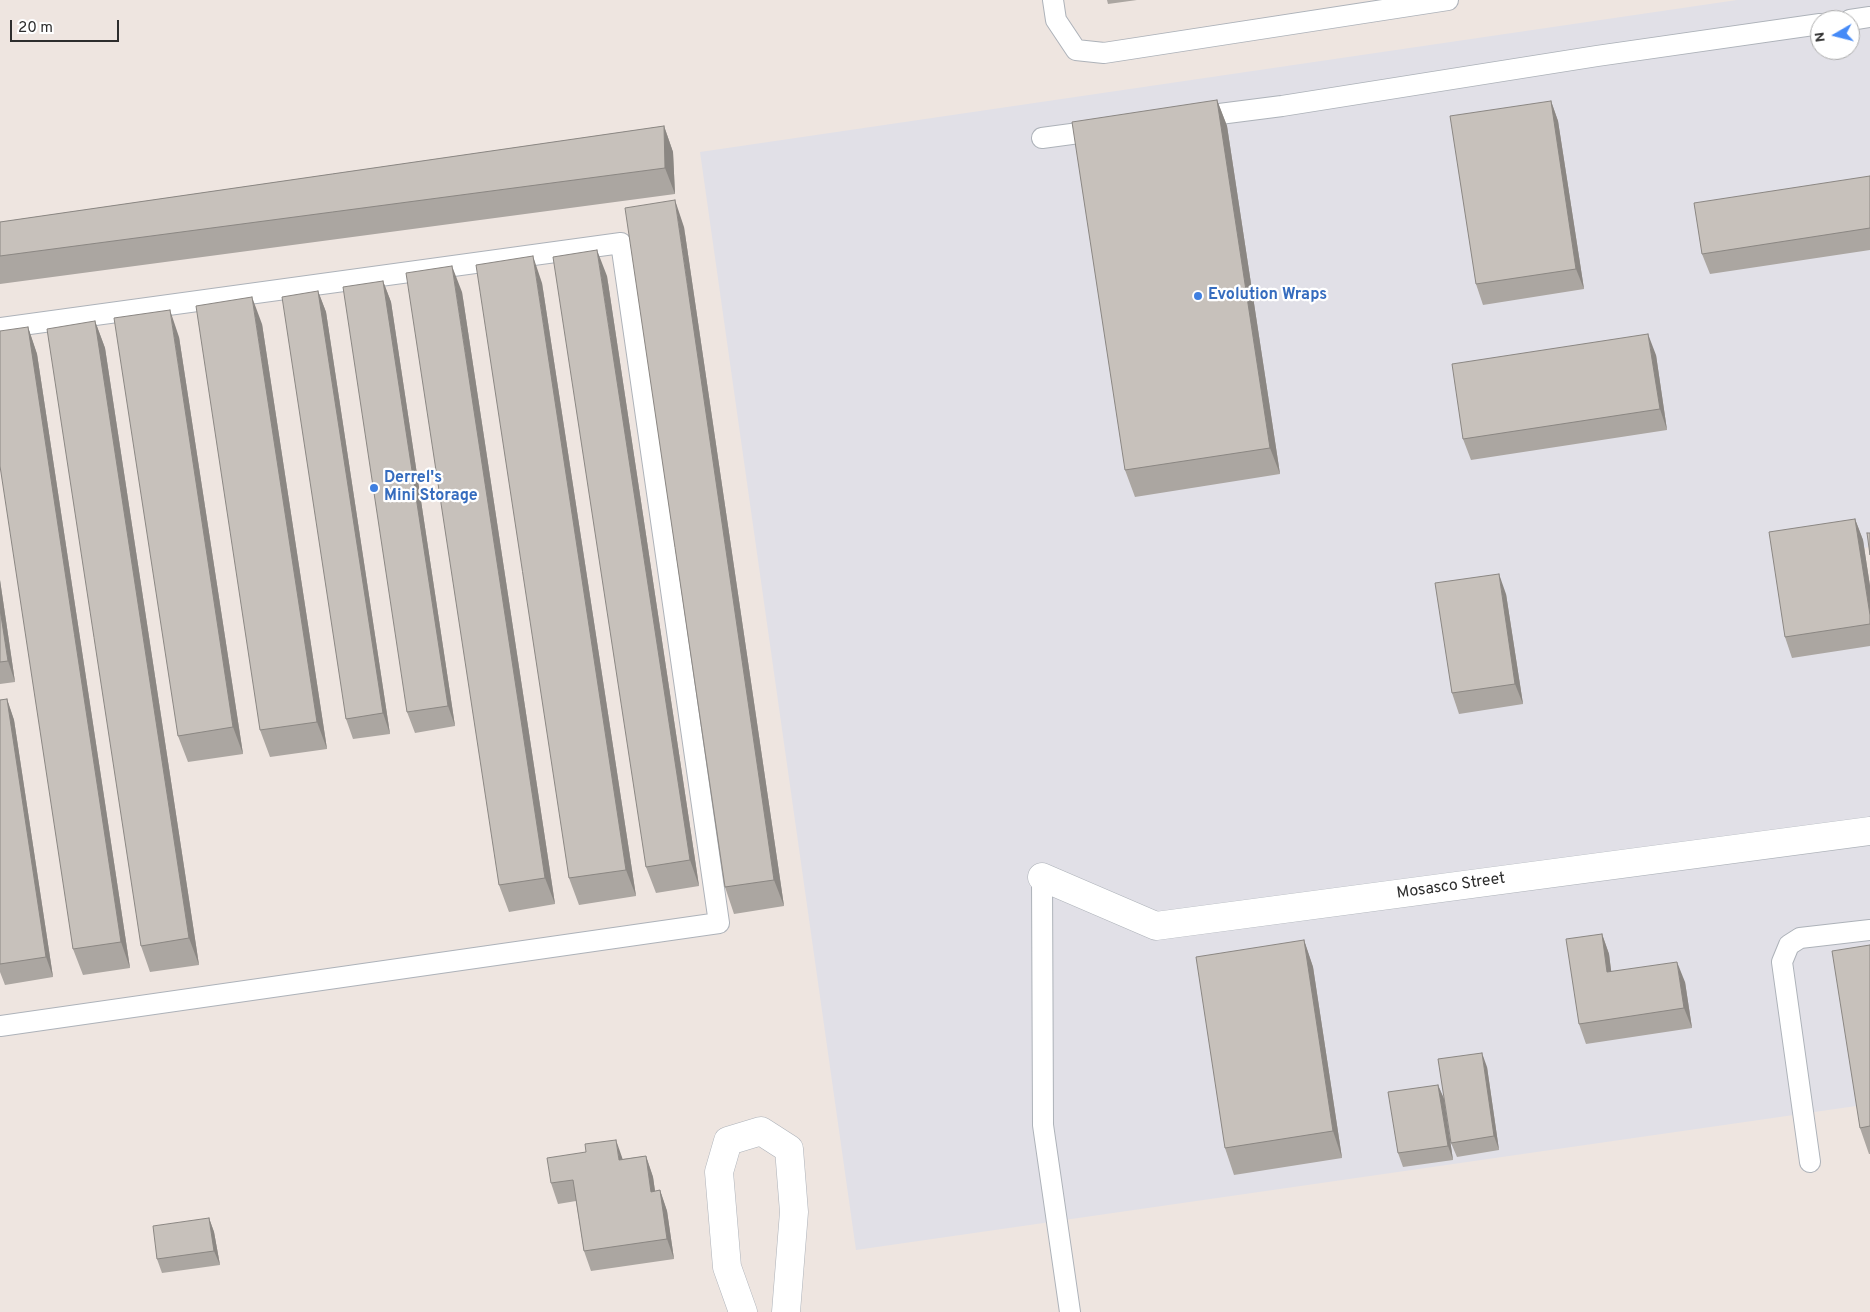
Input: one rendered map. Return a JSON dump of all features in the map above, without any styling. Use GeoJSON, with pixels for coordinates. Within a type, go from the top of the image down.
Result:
{"type":"FeatureCollection","features":[{"type":"Feature","properties":{"kind":"street","name":"Mosasco Street"},"geometry":{"type":"LineString","coordinates":[[1042,877],[1156,926],[1870,831]]}},
{"type":"Feature","properties":{"kind":"street"},"geometry":{"type":"LineString","coordinates":[[743,1312],[727,1267],[719,1172],[728,1141],[761,1131],[789,1149],[794,1212],[786,1312]]}},
{"type":"Feature","properties":{"kind":"lane"},"geometry":{"type":"LineString","coordinates":[[1053,0],[1056,20],[1076,50],[1104,53],[1448,0]]}},
{"type":"Feature","properties":{"kind":"lane"},"geometry":{"type":"LineString","coordinates":[[1176,120],[1282,106],[1597,56],[1810,25]]}},
{"type":"Feature","properties":{"kind":"lane"},"geometry":{"type":"LineString","coordinates":[[1042,138],[1119,128]]}},
{"type":"Feature","properties":{"kind":"lane"},"geometry":{"type":"LineString","coordinates":[[0,328],[620,243],[718,923],[0,1026]]}},
{"type":"Feature","properties":{"kind":"lane"},"geometry":{"type":"LineString","coordinates":[[1042,877],[1043,1125],[1070,1312]]}},
{"type":"Feature","properties":{"kind":"lane"},"geometry":{"type":"LineString","coordinates":[[1810,1162],[1782,962],[1789,945],[1800,938],[1870,930]]}},
{"type":"Feature","properties":{"kind":"shaded area"},"geometry":{"type":"Polygon","coordinates":[[[1737,0],[1870,0],[1870,547],[1864,548],[1870,591],[1870,1104],[856,1250],[700,152],[1737,0]]]}},
{"type":"Feature","properties":{"kind":"building"},"geometry":{"type":"Polygon","coordinates":[[[1217,100],[1270,448],[1125,470],[1072,122],[1217,100]]]}},
{"type":"Feature","properties":{"kind":"building"},"geometry":{"type":"Polygon","coordinates":[[[1551,101],[1576,269],[1476,284],[1450,116],[1551,101]]]}},
{"type":"Feature","properties":{"kind":"building"},"geometry":{"type":"Polygon","coordinates":[[[664,126],[665,168],[0,256],[0,222],[664,126]]]}},
{"type":"Feature","properties":{"kind":"building"},"geometry":{"type":"Polygon","coordinates":[[[1870,176],[1870,228],[1702,254],[1694,203],[1870,176]]]}},
{"type":"Feature","properties":{"kind":"building"},"geometry":{"type":"Polygon","coordinates":[[[675,200],[774,880],[725,887],[625,208],[675,200]]]}},
{"type":"Feature","properties":{"kind":"building"},"geometry":{"type":"Polygon","coordinates":[[[597,250],[690,860],[646,867],[553,257],[597,250]]]}},
{"type":"Feature","properties":{"kind":"building"},"geometry":{"type":"Polygon","coordinates":[[[533,256],[626,870],[569,878],[476,265],[533,256]]]}},
{"type":"Feature","properties":{"kind":"building"},"geometry":{"type":"Polygon","coordinates":[[[452,266],[545,878],[499,885],[406,273],[452,266]]]}},
{"type":"Feature","properties":{"kind":"building"},"geometry":{"type":"Polygon","coordinates":[[[383,281],[448,706],[407,712],[343,287],[383,281]]]}},
{"type":"Feature","properties":{"kind":"building"},"geometry":{"type":"Polygon","coordinates":[[[318,291],[383,713],[346,719],[282,297],[318,291]]]}},
{"type":"Feature","properties":{"kind":"building"},"geometry":{"type":"Polygon","coordinates":[[[252,297],[317,722],[260,730],[196,306],[252,297]]]}},
{"type":"Feature","properties":{"kind":"building"},"geometry":{"type":"Polygon","coordinates":[[[170,310],[233,727],[178,736],[114,318],[170,310]]]}},
{"type":"Feature","properties":{"kind":"building"},"geometry":{"type":"Polygon","coordinates":[[[95,321],[189,938],[141,946],[47,329],[95,321]]]}},
{"type":"Feature","properties":{"kind":"building"},"geometry":{"type":"Polygon","coordinates":[[[28,327],[121,942],[73,949],[0,466],[0,331],[28,327]]]}},
{"type":"Feature","properties":{"kind":"building"},"geometry":{"type":"Polygon","coordinates":[[[1648,334],[1660,409],[1463,439],[1452,364],[1648,334]]]}},
{"type":"Feature","properties":{"kind":"building"},"geometry":{"type":"Polygon","coordinates":[[[1855,519],[1870,624],[1785,637],[1769,532],[1855,519]]]}},
{"type":"Feature","properties":{"kind":"building"},"geometry":{"type":"Polygon","coordinates":[[[1867,533],[1870,533],[1870,555],[1867,533]]]}},
{"type":"Feature","properties":{"kind":"building"},"geometry":{"type":"Polygon","coordinates":[[[1499,574],[1515,684],[1452,693],[1435,583],[1499,574]]]}},
{"type":"Feature","properties":{"kind":"building"},"geometry":{"type":"Polygon","coordinates":[[[0,609],[8,661],[0,662],[0,609]]]}},
{"type":"Feature","properties":{"kind":"building"},"geometry":{"type":"Polygon","coordinates":[[[7,699],[46,957],[0,964],[0,700],[7,699]]]}},
{"type":"Feature","properties":{"kind":"building"},"geometry":{"type":"Polygon","coordinates":[[[1602,934],[1607,972],[1677,962],[1684,1008],[1579,1024],[1566,939],[1602,934]]]}},
{"type":"Feature","properties":{"kind":"building"},"geometry":{"type":"Polygon","coordinates":[[[1304,940],[1333,1131],[1225,1148],[1196,957],[1304,940]]]}},
{"type":"Feature","properties":{"kind":"building"},"geometry":{"type":"Polygon","coordinates":[[[1870,945],[1870,1126],[1860,1128],[1832,951],[1870,945]]]}},
{"type":"Feature","properties":{"kind":"building"},"geometry":{"type":"Polygon","coordinates":[[[1482,1053],[1494,1136],[1451,1143],[1438,1059],[1482,1053]]]}},
{"type":"Feature","properties":{"kind":"building"},"geometry":{"type":"Polygon","coordinates":[[[1438,1085],[1448,1146],[1398,1153],[1388,1092],[1438,1085]]]}},
{"type":"Feature","properties":{"kind":"building"},"geometry":{"type":"Polygon","coordinates":[[[616,1140],[619,1160],[646,1156],[651,1192],[660,1190],[667,1239],[584,1251],[573,1180],[551,1183],[547,1158],[586,1152],[585,1144],[616,1140]]]}},
{"type":"Feature","properties":{"kind":"building"},"geometry":{"type":"Polygon","coordinates":[[[209,1218],[214,1251],[157,1259],[153,1226],[209,1218]]]}},
{"type":"Feature","properties":{"kind":"place","name":"Evolution Wraps"},"geometry":{"type":"Point","coordinates":[1198,296]}},
{"type":"Feature","properties":{"kind":"place","name":"Derrel's Mini Storage"},"geometry":{"type":"Point","coordinates":[374,488]}}]}
